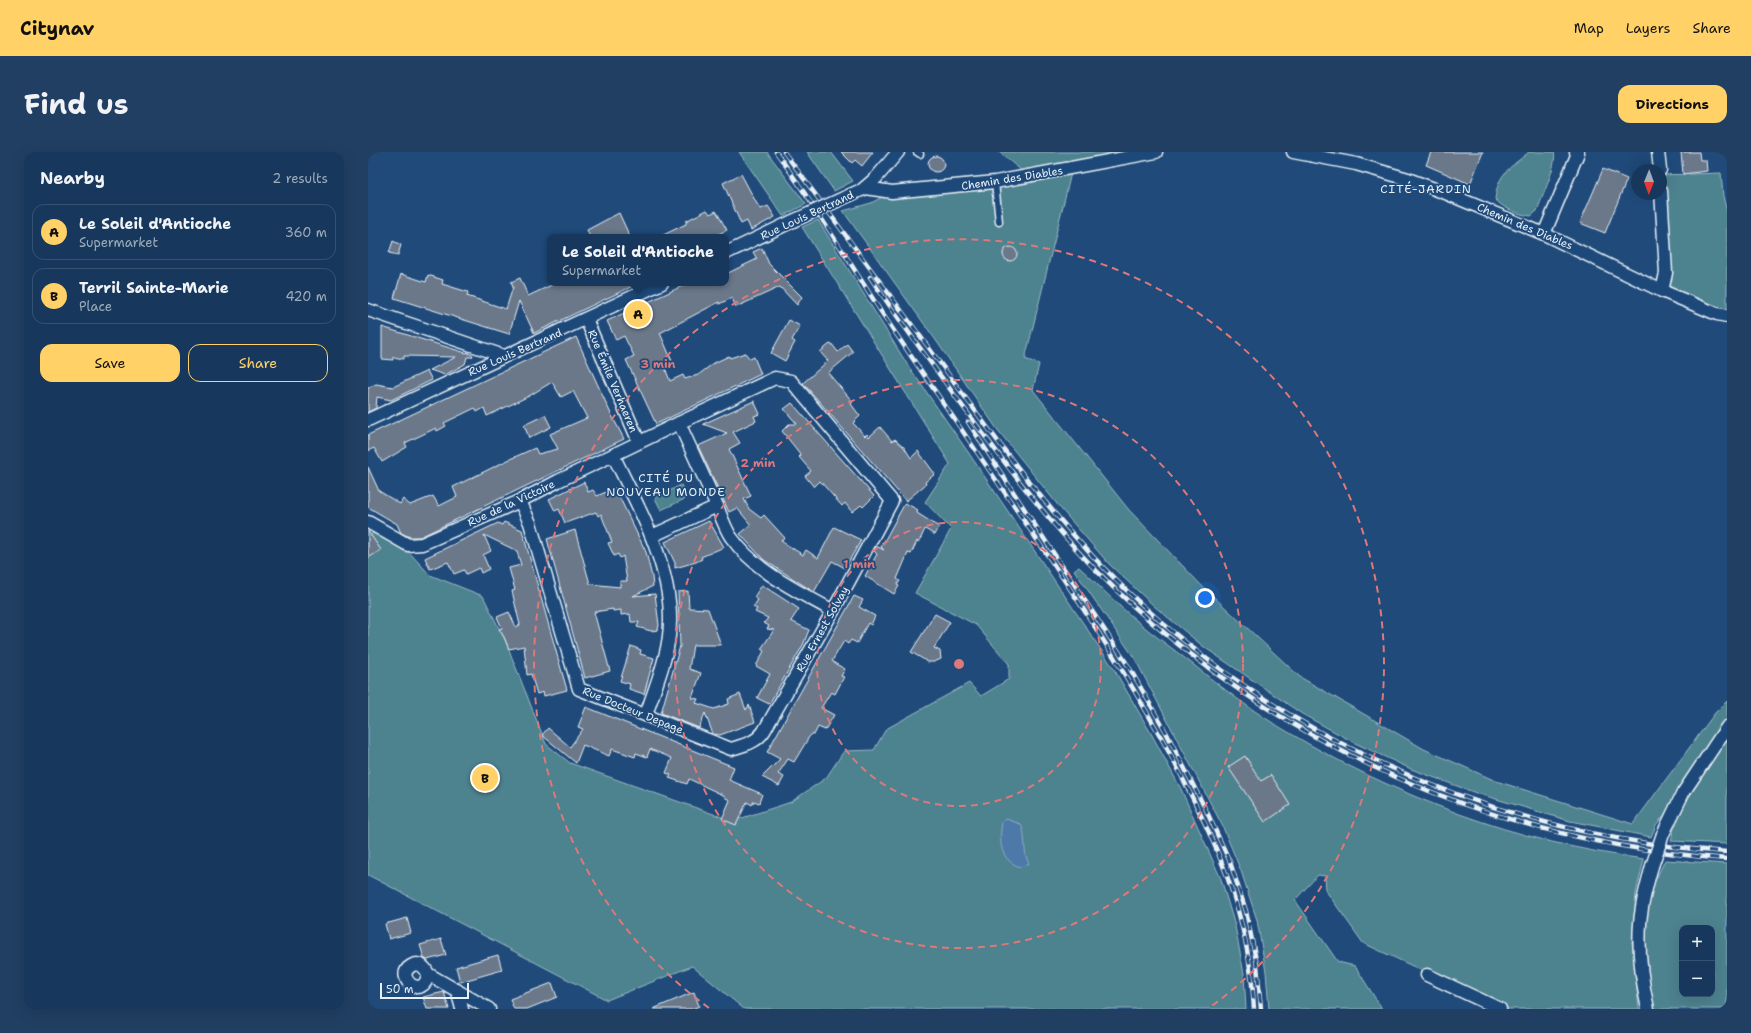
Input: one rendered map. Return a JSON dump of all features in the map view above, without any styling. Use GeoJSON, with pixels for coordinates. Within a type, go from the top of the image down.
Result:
{"type":"FeatureCollection","features":[{"type":"Feature","properties":{"kind":"street"},"geometry":{"type":"LineString","coordinates":[[862,190],[898,152]]}},
{"type":"Feature","properties":{"kind":"street","name":"Chemin des Diables"},"geometry":{"type":"LineString","coordinates":[[862,190],[892,192],[995,182],[1156,152]]}},
{"type":"Feature","properties":{"kind":"street","name":"Chemin des Diables"},"geometry":{"type":"LineString","coordinates":[[1292,152],[1356,164],[1408,179],[1544,234],[1662,291],[1717,314],[1727,316]]}},
{"type":"Feature","properties":{"kind":"street"},"geometry":{"type":"LineString","coordinates":[[1544,234],[1578,153],[1576,152]]}},
{"type":"Feature","properties":{"kind":"street"},"geometry":{"type":"LineString","coordinates":[[1658,152],[1659,164]]}},
{"type":"Feature","properties":{"kind":"street","name":"Rue Louis Bertrand"},"geometry":{"type":"LineString","coordinates":[[729,252],[862,190]]}},
{"type":"Feature","properties":{"kind":"street"},"geometry":{"type":"LineString","coordinates":[[1662,200],[1666,273],[1662,291]]}},
{"type":"Feature","properties":{"kind":"street","name":"Rue Louis Bertrand"},"geometry":{"type":"LineString","coordinates":[[368,420],[656,286]]}},
{"type":"Feature","properties":{"kind":"street"},"geometry":{"type":"LineString","coordinates":[[368,310],[504,356]]}},
{"type":"Feature","properties":{"kind":"street","name":"Rue Émile Verhaeren"},"geometry":{"type":"LineString","coordinates":[[586,319],[639,442]]}},
{"type":"Feature","properties":{"kind":"street","name":"Rue Ernest Solvay"},"geometry":{"type":"LineString","coordinates":[[679,423],[775,378],[791,381],[892,501],[832,611],[759,738]]}},
{"type":"Feature","properties":{"kind":"street"},"geometry":{"type":"LineString","coordinates":[[679,423],[731,536],[751,559],[776,579],[832,611]]}},
{"type":"Feature","properties":{"kind":"street","name":"Rue de la Victoire"},"geometry":{"type":"LineString","coordinates":[[368,522],[408,545],[422,544],[520,501],[558,481],[679,423]]}},
{"type":"Feature","properties":{"kind":"street"},"geometry":{"type":"LineString","coordinates":[[613,455],[652,536],[666,587],[670,620],[664,660],[646,715]]}},
{"type":"Feature","properties":{"kind":"street","name":"Rue Docteur Depage"},"geometry":{"type":"LineString","coordinates":[[520,501],[530,523],[579,689],[731,749],[749,744],[759,738]]}},
{"type":"Feature","properties":{"kind":"street"},"geometry":{"type":"LineString","coordinates":[[652,536],[717,506]]}},
{"type":"Feature","properties":{"kind":"street"},"geometry":{"type":"LineString","coordinates":[[1648,1009],[1642,978],[1640,941],[1641,910],[1652,866],[1663,834],[1683,793],[1727,727]]}},
{"type":"Feature","properties":{"kind":"street"},"geometry":{"type":"LineString","coordinates":[[428,974],[488,1009]]}},
{"type":"Feature","properties":{"kind":"street"},"geometry":{"type":"LineString","coordinates":[[1428,975],[1500,1009]]}},
{"type":"Feature","properties":{"kind":"street"},"geometry":{"type":"LineString","coordinates":[[457,990],[462,1009]]}},
{"type":"Feature","properties":{"kind":"lane"},"geometry":{"type":"LineString","coordinates":[[995,182],[999,222]]}},
{"type":"Feature","properties":{"kind":"green space"},"geometry":{"type":"Polygon","coordinates":[[[739,152],[767,152],[806,204],[783,216],[739,152]]]}},
{"type":"Feature","properties":{"kind":"green space"},"geometry":{"type":"Polygon","coordinates":[[[807,152],[831,152],[853,181],[834,191],[807,152]]]}},
{"type":"Feature","properties":{"kind":"green space"},"geometry":{"type":"Polygon","coordinates":[[[999,152],[1156,152],[1072,169],[1025,359],[1039,364],[1033,390],[1129,510],[1201,585],[1300,677],[1424,749],[1496,781],[1633,824],[1715,713],[1727,701],[1727,844],[1671,841],[1682,794],[1656,825],[1651,837],[1570,821],[1476,793],[1411,769],[1355,743],[1302,714],[1204,647],[1154,606],[1109,564],[1061,509],[997,429],[935,339],[843,211],[871,203],[892,192],[1028,176],[999,152]]]}},
{"type":"Feature","properties":{"kind":"green space"},"geometry":{"type":"Polygon","coordinates":[[[1529,152],[1554,152],[1555,157],[1554,164],[1537,211],[1531,216],[1512,210],[1502,205],[1495,199],[1502,177],[1511,167],[1529,152]]]}},
{"type":"Feature","properties":{"kind":"green space"},"geometry":{"type":"Polygon","coordinates":[[[1721,173],[1723,196],[1727,212],[1727,316],[1662,291],[1661,200],[1667,200],[1667,175],[1721,173]]]}},
{"type":"Feature","properties":{"kind":"green space"},"geometry":{"type":"Polygon","coordinates":[[[818,220],[907,364],[1114,669],[1152,735],[1181,789],[1221,879],[1235,926],[1244,974],[1246,1009],[744,1009],[692,966],[607,1000],[368,875],[368,536],[381,529],[408,551],[430,575],[483,596],[505,640],[546,744],[570,763],[733,821],[791,802],[826,778],[844,751],[874,750],[886,729],[969,683],[981,696],[1009,679],[1009,664],[976,625],[915,593],[951,529],[925,502],[950,464],[802,227],[818,220]]]}},
{"type":"Feature","properties":{"kind":"green space"},"geometry":{"type":"Polygon","coordinates":[[[681,485],[687,498],[661,510],[655,498],[681,485]]]}},
{"type":"Feature","properties":{"kind":"green space"},"geometry":{"type":"Polygon","coordinates":[[[1079,567],[1142,626],[1225,690],[1275,724],[1329,755],[1415,797],[1504,829],[1550,842],[1597,852],[1644,859],[1636,893],[1632,942],[1639,1009],[1505,1009],[1363,943],[1326,891],[1325,876],[1318,875],[1295,900],[1338,962],[1355,966],[1382,1009],[1269,1009],[1266,972],[1257,920],[1241,871],[1222,825],[1135,659],[1074,570],[1079,567]]]}},
{"type":"Feature","properties":{"kind":"green space"},"geometry":{"type":"Polygon","coordinates":[[[1665,860],[1727,864],[1727,1009],[1648,1009],[1641,910],[1665,860]]]}},
{"type":"Feature","properties":{"kind":"water"},"geometry":{"type":"Polygon","coordinates":[[[1006,819],[1021,824],[1029,864],[1020,867],[1008,860],[1004,854],[1001,836],[1002,822],[1006,819]]]}},
{"type":"Feature","properties":{"kind":"building"},"geometry":{"type":"Polygon","coordinates":[[[841,152],[873,152],[862,166],[855,160],[852,163],[841,152]]]}},
{"type":"Feature","properties":{"kind":"building"},"geometry":{"type":"Polygon","coordinates":[[[1431,152],[1483,152],[1470,184],[1426,165],[1431,152]]]}},
{"type":"Feature","properties":{"kind":"building"},"geometry":{"type":"Polygon","coordinates":[[[1681,152],[1699,152],[1700,160],[1706,160],[1707,171],[1683,174],[1681,152]]]}},
{"type":"Feature","properties":{"kind":"building"},"geometry":{"type":"Polygon","coordinates":[[[933,156],[939,156],[944,161],[942,170],[939,172],[933,172],[928,167],[928,161],[933,156]]]}},
{"type":"Feature","properties":{"kind":"building"},"geometry":{"type":"Polygon","coordinates":[[[1603,169],[1627,179],[1605,233],[1580,223],[1603,169]]]}},
{"type":"Feature","properties":{"kind":"building"},"geometry":{"type":"Polygon","coordinates":[[[741,174],[757,204],[761,209],[768,206],[775,217],[751,230],[747,221],[741,224],[723,183],[741,174]]]}},
{"type":"Feature","properties":{"kind":"building"},"geometry":{"type":"Polygon","coordinates":[[[707,210],[710,214],[716,211],[727,230],[718,234],[665,234],[686,224],[686,221],[707,210]]]}},
{"type":"Feature","properties":{"kind":"building"},"geometry":{"type":"Polygon","coordinates":[[[619,213],[629,234],[589,234],[587,230],[619,213]]]}},
{"type":"Feature","properties":{"kind":"building"},"geometry":{"type":"Polygon","coordinates":[[[393,241],[401,245],[398,255],[389,253],[393,241]]]}},
{"type":"Feature","properties":{"kind":"building"},"geometry":{"type":"Polygon","coordinates":[[[1010,247],[1015,249],[1017,254],[1015,259],[1010,261],[1005,259],[1003,254],[1005,249],[1010,247]]]}},
{"type":"Feature","properties":{"kind":"building"},"geometry":{"type":"Polygon","coordinates":[[[762,248],[769,264],[802,297],[797,305],[780,287],[736,307],[732,298],[719,304],[719,302],[660,333],[672,361],[664,365],[670,381],[683,375],[685,379],[698,375],[714,363],[729,356],[730,358],[745,353],[750,359],[754,357],[761,374],[656,424],[626,360],[634,356],[624,336],[616,340],[607,321],[683,286],[729,286],[729,273],[757,259],[753,252],[762,248]]]}},
{"type":"Feature","properties":{"kind":"building"},"geometry":{"type":"Polygon","coordinates":[[[401,274],[426,282],[428,275],[443,280],[442,284],[468,292],[467,296],[506,309],[513,287],[511,282],[520,278],[528,296],[550,286],[633,286],[534,333],[519,301],[509,334],[394,298],[401,274]]]}},
{"type":"Feature","properties":{"kind":"building"},"geometry":{"type":"Polygon","coordinates":[[[789,320],[800,326],[792,340],[795,342],[785,361],[771,353],[789,320]]]}},
{"type":"Feature","properties":{"kind":"building"},"geometry":{"type":"Polygon","coordinates":[[[382,327],[466,353],[468,352],[473,355],[472,357],[467,357],[465,364],[445,375],[430,370],[456,357],[404,356],[404,359],[393,357],[393,360],[382,359],[382,327]]]}},
{"type":"Feature","properties":{"kind":"building"},"geometry":{"type":"Polygon","coordinates":[[[576,337],[624,439],[420,537],[410,537],[401,533],[397,524],[368,507],[368,467],[379,491],[400,504],[403,499],[410,505],[433,496],[439,506],[457,497],[453,487],[510,459],[535,448],[538,454],[558,449],[550,434],[587,418],[573,391],[561,397],[552,382],[529,396],[487,416],[484,408],[477,412],[475,408],[444,423],[446,426],[437,431],[436,428],[405,443],[407,447],[382,462],[374,448],[368,451],[368,435],[576,337]]]}},
{"type":"Feature","properties":{"kind":"building"},"geometry":{"type":"Polygon","coordinates":[[[831,343],[838,352],[847,344],[853,352],[828,373],[853,402],[851,404],[860,416],[853,423],[865,436],[867,434],[869,437],[880,427],[892,441],[895,439],[904,447],[911,458],[918,451],[935,474],[906,501],[803,383],[828,361],[820,352],[831,343]]]}},
{"type":"Feature","properties":{"kind":"building"},"geometry":{"type":"Polygon","coordinates":[[[427,371],[432,380],[391,400],[377,397],[376,408],[368,412],[368,388],[376,384],[393,387],[427,371]]]}},
{"type":"Feature","properties":{"kind":"building"},"geometry":{"type":"Polygon","coordinates":[[[754,401],[760,414],[754,416],[756,421],[733,432],[740,443],[729,449],[751,496],[744,499],[749,509],[761,518],[764,515],[785,538],[781,541],[803,555],[806,550],[818,558],[834,527],[861,540],[845,568],[832,561],[814,592],[764,560],[740,534],[751,525],[737,508],[729,512],[698,446],[727,433],[703,424],[754,401]]]}},
{"type":"Feature","properties":{"kind":"building"},"geometry":{"type":"Polygon","coordinates":[[[792,403],[874,496],[863,507],[861,505],[852,512],[845,503],[842,506],[820,481],[814,487],[805,476],[811,471],[799,457],[801,455],[782,431],[789,424],[797,424],[784,409],[792,403]]]}},
{"type":"Feature","properties":{"kind":"building"},"geometry":{"type":"Polygon","coordinates":[[[545,415],[551,427],[529,438],[524,425],[545,415]]]}},
{"type":"Feature","properties":{"kind":"building"},"geometry":{"type":"Polygon","coordinates":[[[584,482],[588,492],[593,490],[597,496],[615,488],[646,552],[652,577],[653,586],[633,596],[655,594],[659,625],[658,630],[651,631],[637,627],[639,622],[631,622],[630,614],[621,615],[621,610],[613,611],[613,609],[594,612],[610,671],[585,678],[547,539],[575,530],[590,584],[620,587],[620,581],[627,581],[623,556],[620,558],[618,554],[614,556],[608,543],[612,542],[601,514],[598,516],[596,512],[565,523],[559,509],[555,511],[549,499],[584,482]]]}},
{"type":"Feature","properties":{"kind":"building"},"geometry":{"type":"Polygon","coordinates":[[[905,503],[918,510],[917,513],[939,527],[935,535],[925,529],[911,554],[908,553],[897,579],[900,581],[897,585],[899,586],[894,594],[865,576],[877,554],[874,551],[876,546],[884,550],[881,547],[905,503]]]}},
{"type":"Feature","properties":{"kind":"building"},"geometry":{"type":"Polygon","coordinates":[[[709,521],[724,547],[701,557],[702,559],[696,562],[675,568],[675,563],[665,542],[709,521]]]}},
{"type":"Feature","properties":{"kind":"building"},"geometry":{"type":"Polygon","coordinates":[[[504,522],[522,530],[567,690],[544,696],[543,692],[537,694],[531,674],[527,675],[524,646],[509,649],[499,629],[502,628],[497,617],[509,612],[516,627],[520,625],[512,591],[515,590],[509,568],[521,565],[517,551],[484,535],[491,551],[483,555],[489,569],[481,573],[479,568],[466,574],[464,570],[454,574],[448,562],[430,569],[425,558],[498,523],[502,525],[504,522]]]}},
{"type":"Feature","properties":{"kind":"building"},"geometry":{"type":"Polygon","coordinates":[[[368,531],[381,550],[368,558],[368,531]]]}},
{"type":"Feature","properties":{"kind":"building"},"geometry":{"type":"Polygon","coordinates":[[[762,585],[799,609],[791,621],[809,630],[803,645],[769,704],[757,698],[770,674],[756,666],[764,651],[761,649],[774,630],[767,629],[769,626],[764,623],[768,618],[755,612],[757,609],[753,607],[758,600],[754,597],[762,585]]]}},
{"type":"Feature","properties":{"kind":"building"},"geometry":{"type":"Polygon","coordinates":[[[688,591],[689,608],[708,609],[721,645],[693,645],[689,669],[701,673],[692,698],[698,699],[696,703],[714,709],[729,704],[728,699],[740,694],[746,710],[749,705],[755,722],[720,735],[713,734],[705,713],[699,728],[661,713],[680,646],[678,592],[688,591]]]}},
{"type":"Feature","properties":{"kind":"building"},"geometry":{"type":"Polygon","coordinates":[[[854,596],[863,600],[859,607],[875,616],[871,625],[868,623],[857,643],[851,640],[848,644],[844,641],[832,661],[845,669],[841,676],[844,677],[835,694],[831,692],[821,708],[834,715],[825,730],[818,727],[814,735],[812,734],[809,737],[794,762],[788,759],[778,774],[784,777],[779,786],[762,777],[780,759],[767,752],[854,596]]]}},
{"type":"Feature","properties":{"kind":"building"},"geometry":{"type":"Polygon","coordinates":[[[935,614],[950,622],[934,648],[940,651],[941,659],[934,662],[928,662],[911,652],[935,614]]]}},
{"type":"Feature","properties":{"kind":"building"},"geometry":{"type":"Polygon","coordinates":[[[631,646],[641,650],[640,654],[654,658],[644,694],[629,689],[630,684],[620,681],[631,646]]]}},
{"type":"Feature","properties":{"kind":"building"},"geometry":{"type":"Polygon","coordinates":[[[586,707],[734,767],[729,780],[762,794],[759,803],[754,801],[752,805],[747,802],[736,825],[722,819],[730,800],[724,797],[725,796],[689,779],[687,784],[669,778],[671,775],[666,773],[672,758],[650,749],[647,757],[636,753],[635,757],[612,749],[609,756],[583,745],[576,763],[542,735],[548,728],[570,747],[583,729],[578,727],[586,707]]]}},
{"type":"Feature","properties":{"kind":"building"},"geometry":{"type":"Polygon","coordinates":[[[1245,756],[1261,781],[1271,775],[1290,805],[1265,822],[1228,767],[1245,756]]]}},
{"type":"Feature","properties":{"kind":"building"},"geometry":{"type":"Polygon","coordinates":[[[407,918],[411,933],[389,939],[385,924],[407,918]]]}},
{"type":"Feature","properties":{"kind":"building"},"geometry":{"type":"Polygon","coordinates":[[[441,939],[446,955],[427,960],[424,958],[420,945],[441,939]]]}},
{"type":"Feature","properties":{"kind":"building"},"geometry":{"type":"Polygon","coordinates":[[[498,955],[502,970],[460,982],[456,967],[498,955]]]}},
{"type":"Feature","properties":{"kind":"building"},"geometry":{"type":"Polygon","coordinates":[[[552,983],[557,997],[527,1009],[514,1009],[510,999],[552,983]]]}},
{"type":"Feature","properties":{"kind":"building"},"geometry":{"type":"Polygon","coordinates":[[[444,992],[449,1009],[427,1009],[423,997],[444,992]]]}},
{"type":"Feature","properties":{"kind":"building"},"geometry":{"type":"Polygon","coordinates":[[[694,992],[699,1006],[692,1009],[653,1009],[694,992]]]}},
{"type":"Feature","properties":{"kind":"railway"},"geometry":{"type":"LineString","coordinates":[[776,152],[816,210],[889,323],[1094,626],[1147,712],[1187,787],[1216,848],[1228,878],[1245,940],[1251,973],[1254,1009]]}},
{"type":"Feature","properties":{"kind":"railway"},"geometry":{"type":"LineString","coordinates":[[784,152],[1004,449],[1042,498],[1082,545],[1103,567],[1167,627],[1236,680],[1311,727],[1389,766],[1470,799],[1554,824],[1640,842],[1727,852]]}},
{"type":"Feature","properties":{"kind":"railway"},"geometry":{"type":"LineString","coordinates":[[870,277],[958,400],[1032,498],[1092,567],[1179,645],[1248,696],[1321,740],[1397,778],[1476,808],[1557,832],[1641,849],[1727,859]]}},
{"type":"Feature","properties":{"kind":"railway"},"geometry":{"type":"LineString","coordinates":[[968,422],[1129,667],[1166,732],[1206,810],[1230,862],[1246,911],[1257,965],[1261,1009]]}},
{"type":"Feature","properties":{"kind":"place","name":"Le Soleil d'Antioche"},"geometry":{"type":"Point","coordinates":[638,314]}},
{"type":"Feature","properties":{"kind":"place","name":"Terril Sainte-Marie"},"geometry":{"type":"Point","coordinates":[485,778]}},
{"type":"Feature","properties":{"kind":"district","name":"CITÉ-JARDIN"},"geometry":{"type":"Point","coordinates":[1426,189]}},
{"type":"Feature","properties":{"kind":"district","name":"CITÉ DU NOUVEAU MONDE"},"geometry":{"type":"Point","coordinates":[666,485]}}]}
